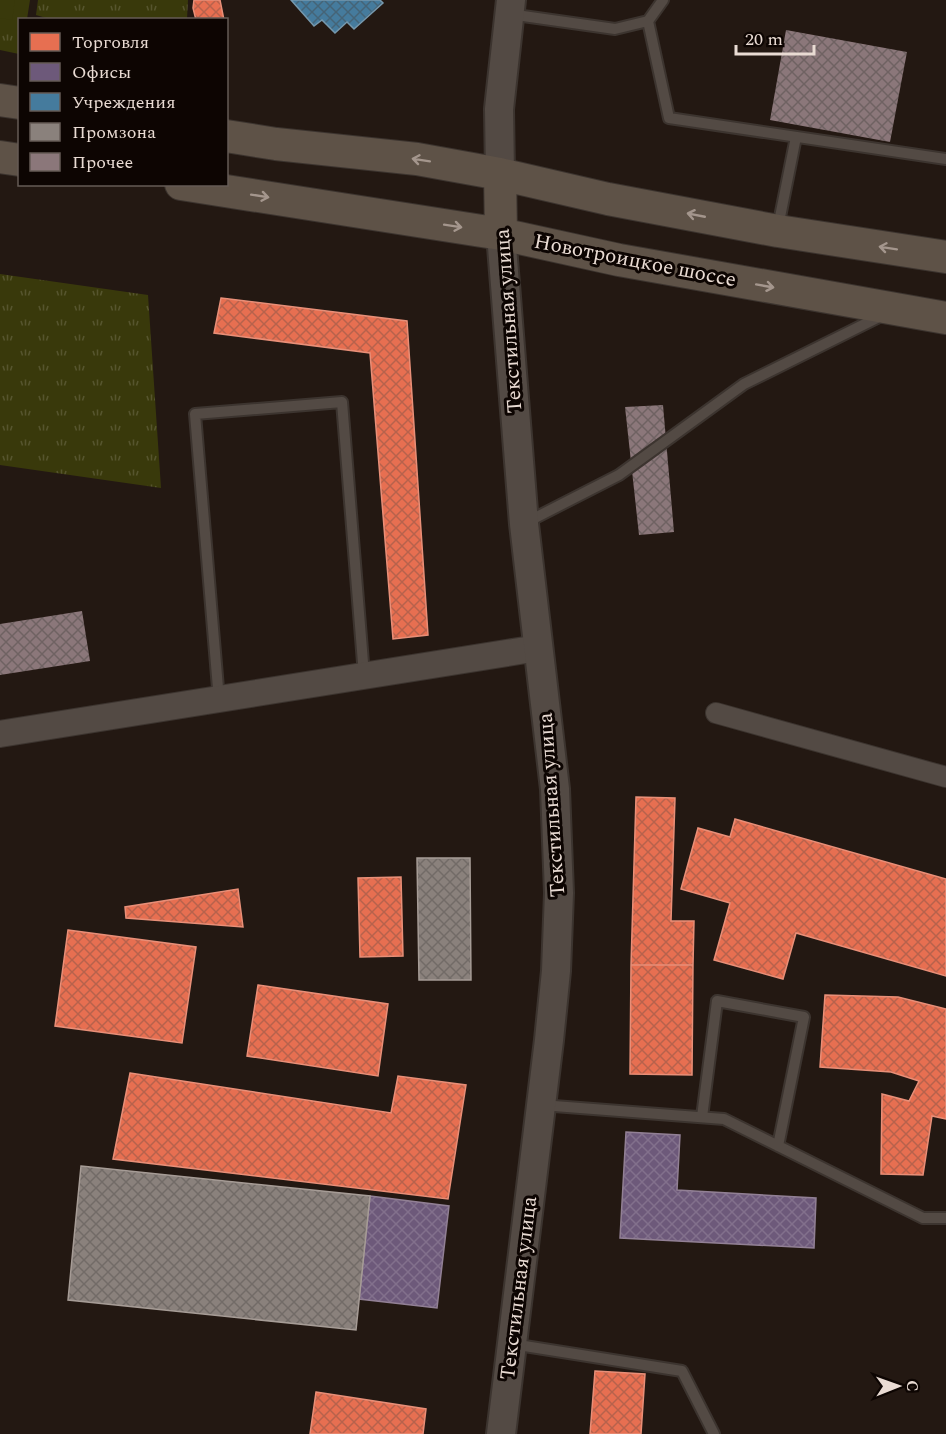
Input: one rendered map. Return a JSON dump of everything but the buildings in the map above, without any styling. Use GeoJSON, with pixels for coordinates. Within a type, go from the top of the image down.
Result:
{"type":"FeatureCollection","features":[{"type":"Feature","properties":{"kind":"main road"},"geometry":{"type":"LineString","coordinates":[[500,174],[499,109],[510,7]]}},
{"type":"Feature","properties":{"kind":"main road"},"geometry":{"type":"LineString","coordinates":[[0,100],[18,103]]}},
{"type":"Feature","properties":{"kind":"main road"},"geometry":{"type":"LineString","coordinates":[[228,136],[276,144],[417,159],[500,174],[608,199],[778,231],[946,257]]}},
{"type":"Feature","properties":{"kind":"main road"},"geometry":{"type":"LineString","coordinates":[[0,157],[18,160]]}},
{"type":"Feature","properties":{"kind":"main road","name":"Текстильная улица"},"geometry":{"type":"LineString","coordinates":[[500,174],[501,234],[524,524],[555,789],[560,893],[556,971],[501,1434]]}},
{"type":"Feature","properties":{"kind":"main road","name":"Новотроицкое шоссе"},"geometry":{"type":"LineString","coordinates":[[194,186],[501,234],[619,260],[946,318]]}},
{"type":"Feature","properties":{"kind":"street"},"geometry":{"type":"LineString","coordinates":[[0,734],[538,648]]}},
{"type":"Feature","properties":{"kind":"street"},"geometry":{"type":"LineString","coordinates":[[716,713],[946,777]]}},
{"type":"Feature","properties":{"kind":"lane"},"geometry":{"type":"LineString","coordinates":[[510,7],[615,29],[648,21],[663,0]]}},
{"type":"Feature","properties":{"kind":"lane"},"geometry":{"type":"LineString","coordinates":[[648,21],[669,118],[946,159]]}},
{"type":"Feature","properties":{"kind":"lane"},"geometry":{"type":"LineString","coordinates":[[778,231],[796,137]]}},
{"type":"Feature","properties":{"kind":"lane"},"geometry":{"type":"LineString","coordinates":[[524,524],[619,475],[744,384],[895,309]]}},
{"type":"Feature","properties":{"kind":"lane"},"geometry":{"type":"LineString","coordinates":[[219,700],[195,414],[342,402],[364,675]]}},
{"type":"Feature","properties":{"kind":"lane"},"geometry":{"type":"LineString","coordinates":[[702,1118],[717,1001],[804,1017],[778,1146]]}},
{"type":"Feature","properties":{"kind":"lane"},"geometry":{"type":"LineString","coordinates":[[541,1105],[724,1119],[923,1218],[946,1218]]}},
{"type":"Feature","properties":{"kind":"lane"},"geometry":{"type":"LineString","coordinates":[[512,1344],[682,1371],[714,1434]]}},
{"type":"Feature","properties":{"kind":"green space"},"geometry":{"type":"Polygon","coordinates":[[[0,0],[30,0],[27,18],[18,18],[18,54],[0,50],[0,0]]]}},
{"type":"Feature","properties":{"kind":"green space"},"geometry":{"type":"Polygon","coordinates":[[[0,0],[15,0],[12,20],[0,18],[0,0]]]}},
{"type":"Feature","properties":{"kind":"green space"},"geometry":{"type":"Polygon","coordinates":[[[38,0],[188,0],[187,18],[46,18],[36,15],[38,0]]]}},
{"type":"Feature","properties":{"kind":"green space"},"geometry":{"type":"Polygon","coordinates":[[[0,274],[148,295],[161,488],[0,465],[0,274]]]}}]}
